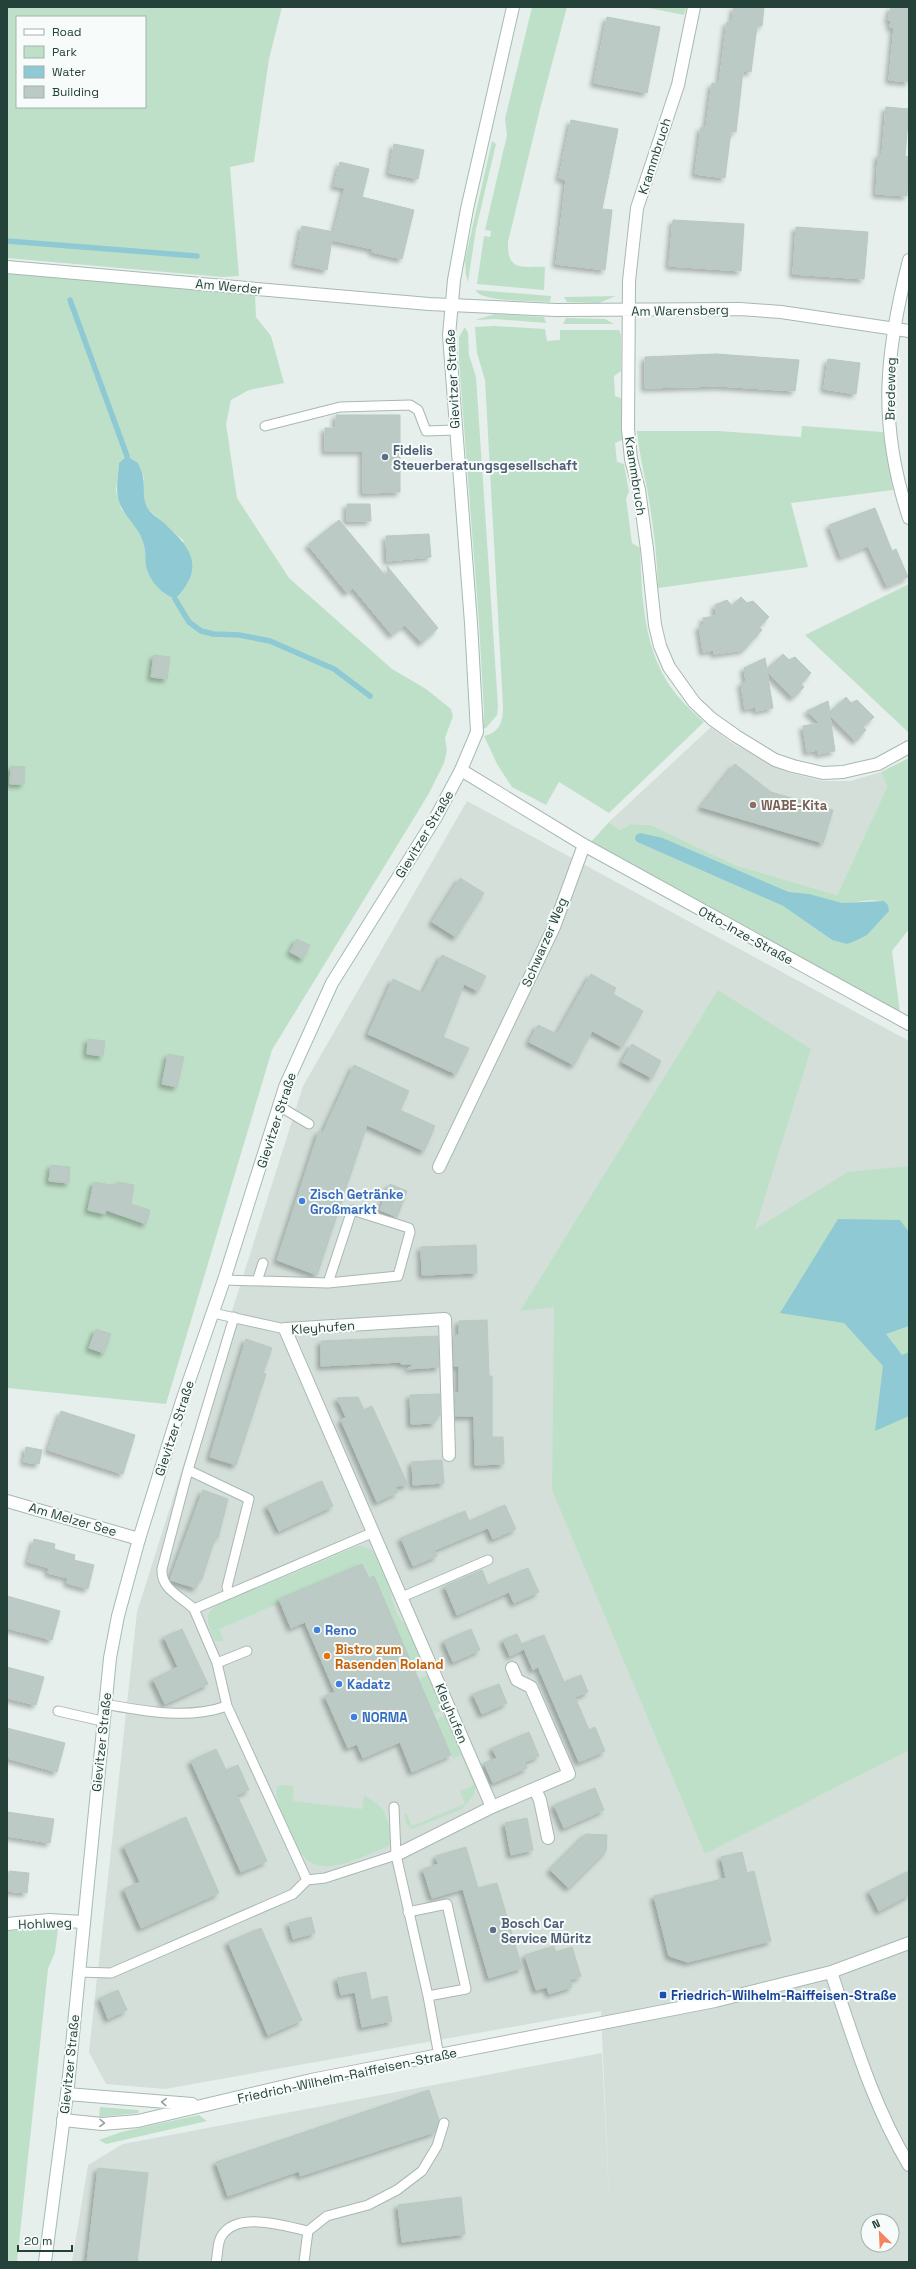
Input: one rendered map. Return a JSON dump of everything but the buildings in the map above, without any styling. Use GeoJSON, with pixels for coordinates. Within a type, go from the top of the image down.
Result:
{"type":"FeatureCollection","features":[{"type":"Feature","properties":{"kind":"street","name":"Gievitzer Straße"},"geometry":{"type":"LineString","coordinates":[[45,2262],[67,2094],[104,1704],[118,1616],[139,1539],[182,1401],[224,1280],[285,1087],[332,983],[436,817],[461,770],[477,732],[471,623],[450,362],[450,305],[467,209],[513,7]]}},
{"type":"Feature","properties":{"kind":"street","name":"Krammbruch"},"geometry":{"type":"LineString","coordinates":[[694,7],[678,85],[637,208],[629,282],[628,429],[647,549],[655,625],[660,646],[682,687],[712,719],[775,760],[823,773],[843,772],[878,764],[909,747]]}},
{"type":"Feature","properties":{"kind":"street","name":"Bredeweg"},"geometry":{"type":"LineString","coordinates":[[909,260],[893,328],[888,394],[889,429],[894,469],[909,518]]}},
{"type":"Feature","properties":{"kind":"street","name":"Am Werder"},"geometry":{"type":"LineString","coordinates":[[7,267],[450,305]]}},
{"type":"Feature","properties":{"kind":"street","name":"Am Warensberg"},"geometry":{"type":"LineString","coordinates":[[450,305],[556,310],[702,308],[761,311],[909,331]]}},
{"type":"Feature","properties":{"kind":"street"},"geometry":{"type":"LineString","coordinates":[[461,770],[584,845]]}},
{"type":"Feature","properties":{"kind":"street","name":"Otto-Inze-Straße"},"geometry":{"type":"LineString","coordinates":[[584,845],[909,1024]]}},
{"type":"Feature","properties":{"kind":"street","name":"Schwarzer Weg"},"geometry":{"type":"LineString","coordinates":[[439,1167],[554,927],[584,845]]}},
{"type":"Feature","properties":{"kind":"street","name":"Kleyhufen"},"geometry":{"type":"LineString","coordinates":[[449,1454],[445,1319],[285,1329],[492,1807]]}},
{"type":"Feature","properties":{"kind":"street","name":"Am Melzer See"},"geometry":{"type":"LineString","coordinates":[[7,1501],[139,1539]]}},
{"type":"Feature","properties":{"kind":"street"},"geometry":{"type":"LineString","coordinates":[[396,1855],[492,1807],[569,1774],[531,1687],[517,1680],[512,1668]]}},
{"type":"Feature","properties":{"kind":"street"},"geometry":{"type":"LineString","coordinates":[[535,1789],[540,1800],[548,1838]]}},
{"type":"Feature","properties":{"kind":"street","name":"Hohlweg"},"geometry":{"type":"LineString","coordinates":[[7,1924],[49,1920],[83,1922]]}},
{"type":"Feature","properties":{"kind":"street","name":"Friedrich-Wilhelm-Raiffeisen-Straße"},"geometry":{"type":"LineString","coordinates":[[63,2120],[102,2124],[138,2122],[311,2080],[715,2002],[831,1972],[909,1943]]}},
{"type":"Feature","properties":{"kind":"street"},"geometry":{"type":"LineString","coordinates":[[831,1972],[856,2048],[894,2140],[909,2165]]}},
{"type":"Feature","properties":{"kind":"street","name":"Friedrich-Wilhelm-Raiffeisen-Straße"},"geometry":{"type":"LineString","coordinates":[[67,2094],[203,2105]]}},
{"type":"Feature","properties":{"kind":"lane"},"geometry":{"type":"LineString","coordinates":[[265,426],[340,407],[410,405],[418,410],[426,431],[455,430]]}},
{"type":"Feature","properties":{"kind":"lane"},"geometry":{"type":"LineString","coordinates":[[279,1106],[308,1124]]}},
{"type":"Feature","properties":{"kind":"lane"},"geometry":{"type":"LineString","coordinates":[[224,1280],[328,1283],[398,1276],[410,1232],[409,1228],[352,1210],[328,1283]]}},
{"type":"Feature","properties":{"kind":"lane"},"geometry":{"type":"LineString","coordinates":[[257,1281],[263,1263]]}},
{"type":"Feature","properties":{"kind":"lane"},"geometry":{"type":"LineString","coordinates":[[213,1313],[285,1329]]}},
{"type":"Feature","properties":{"kind":"lane"},"geometry":{"type":"LineString","coordinates":[[234,1317],[188,1470],[162,1569],[162,1576],[168,1589],[194,1610],[217,1663],[227,1706],[306,1880]]}},
{"type":"Feature","properties":{"kind":"lane"},"geometry":{"type":"LineString","coordinates":[[188,1470],[249,1499],[226,1587],[230,1594]]}},
{"type":"Feature","properties":{"kind":"lane"},"geometry":{"type":"LineString","coordinates":[[194,1610],[374,1532]]}},
{"type":"Feature","properties":{"kind":"lane"},"geometry":{"type":"LineString","coordinates":[[402,1597],[488,1560]]}},
{"type":"Feature","properties":{"kind":"lane"},"geometry":{"type":"LineString","coordinates":[[217,1663],[247,1651]]}},
{"type":"Feature","properties":{"kind":"lane"},"geometry":{"type":"LineString","coordinates":[[104,1704],[170,1713],[193,1713],[214,1710],[227,1706]]}},
{"type":"Feature","properties":{"kind":"lane"},"geometry":{"type":"LineString","coordinates":[[58,1711],[102,1721]]}},
{"type":"Feature","properties":{"kind":"lane"},"geometry":{"type":"LineString","coordinates":[[394,1806],[396,1855],[440,2056]]}},
{"type":"Feature","properties":{"kind":"lane"},"geometry":{"type":"LineString","coordinates":[[78,1972],[111,1973],[293,1894],[306,1880],[325,1878],[396,1855]]}},
{"type":"Feature","properties":{"kind":"lane"},"geometry":{"type":"LineString","coordinates":[[408,1912],[448,1904],[466,1989],[428,1996]]}},
{"type":"Feature","properties":{"kind":"lane"},"geometry":{"type":"LineString","coordinates":[[304,2262],[308,2231],[328,2216],[368,2205],[397,2190],[422,2171],[437,2146],[444,2123]]}},
{"type":"Feature","properties":{"kind":"lane"},"geometry":{"type":"LineString","coordinates":[[216,2262],[220,2238],[230,2226],[244,2222],[269,2223],[308,2231]]}},
{"type":"Feature","properties":{"kind":"shaded area","name":"WABE-Kita"},"geometry":{"type":"Polygon","coordinates":[[[711,727],[732,743],[790,773],[823,781],[850,781],[881,772],[887,787],[837,895],[735,865],[651,825],[631,824],[619,830],[609,822],[711,727]]]}},
{"type":"Feature","properties":{"kind":"shaded area"},"geometry":{"type":"Polygon","coordinates":[[[467,801],[909,1041],[909,2262],[72,2262],[88,2165],[123,2144],[602,2053],[610,2217],[601,2011],[165,2089],[106,2084],[89,2052],[137,1612],[303,1086],[467,801]]]}},
{"type":"Feature","properties":{"kind":"green space"},"geometry":{"type":"Polygon","coordinates":[[[7,7],[282,7],[269,59],[254,162],[230,167],[239,276],[222,277],[7,258],[7,7]]]}},
{"type":"Feature","properties":{"kind":"green space"},"geometry":{"type":"Polygon","coordinates":[[[532,7],[567,7],[540,109],[508,242],[508,252],[513,263],[523,267],[545,267],[544,290],[477,284],[484,236],[490,237],[491,231],[485,230],[507,135],[505,119],[532,7]]]}},
{"type":"Feature","properties":{"kind":"green space"},"geometry":{"type":"Polygon","coordinates":[[[644,7],[686,7],[684,15],[644,7]]]}},
{"type":"Feature","properties":{"kind":"green space"},"geometry":{"type":"Polygon","coordinates":[[[492,141],[496,144],[476,229],[468,282],[465,260],[492,141]]]}},
{"type":"Feature","properties":{"kind":"green space"},"geometry":{"type":"Polygon","coordinates":[[[7,273],[115,280],[255,294],[256,317],[271,336],[284,383],[249,390],[231,400],[226,424],[237,498],[289,578],[392,669],[426,689],[451,709],[453,716],[445,738],[447,750],[444,763],[428,795],[272,1050],[166,1404],[7,1388],[7,273]],[[127,456],[119,464],[116,491],[121,508],[136,526],[144,542],[147,567],[184,541],[148,509],[143,499],[144,478],[138,463],[127,456]]]}},
{"type":"Feature","properties":{"kind":"green space"},"geometry":{"type":"Polygon","coordinates":[[[476,290],[551,296],[550,302],[509,300],[487,297],[479,294],[476,290]]]}},
{"type":"Feature","properties":{"kind":"green space"},"geometry":{"type":"Polygon","coordinates":[[[616,296],[599,303],[567,302],[564,297],[616,296]]]}},
{"type":"Feature","properties":{"kind":"green space"},"geometry":{"type":"Polygon","coordinates":[[[495,314],[544,317],[546,323],[495,319],[475,320],[495,314]]]}},
{"type":"Feature","properties":{"kind":"green space"},"geometry":{"type":"Polygon","coordinates":[[[566,318],[605,319],[614,324],[563,324],[566,318]]]}},
{"type":"Feature","properties":{"kind":"green space"},"geometry":{"type":"Polygon","coordinates":[[[495,326],[545,329],[547,341],[560,340],[560,330],[619,330],[621,335],[621,371],[614,376],[615,396],[621,398],[622,440],[615,443],[617,462],[624,464],[629,492],[626,498],[632,543],[640,548],[646,624],[657,661],[665,678],[679,698],[704,722],[609,813],[559,782],[546,805],[512,787],[497,764],[484,736],[494,732],[500,726],[503,706],[485,380],[477,353],[475,327],[495,326]]]}},
{"type":"Feature","properties":{"kind":"green space"},"geometry":{"type":"Polygon","coordinates":[[[465,327],[468,333],[469,355],[476,377],[498,706],[497,715],[486,728],[483,728],[484,712],[479,623],[459,361],[459,337],[465,327]]]}},
{"type":"Feature","properties":{"kind":"green space"},"geometry":{"type":"Polygon","coordinates":[[[802,426],[883,432],[893,490],[791,503],[808,567],[658,588],[653,526],[637,431],[718,431],[801,437],[802,426]]]}},
{"type":"Feature","properties":{"kind":"green space"},"geometry":{"type":"Polygon","coordinates":[[[909,584],[909,733],[805,635],[909,584]]]}},
{"type":"Feature","properties":{"kind":"green space"},"geometry":{"type":"Polygon","coordinates":[[[909,758],[909,929],[892,951],[900,1013],[591,842],[609,822],[619,830],[631,824],[651,825],[735,865],[837,895],[887,787],[881,772],[909,758]],[[663,838],[637,842],[783,906],[832,940],[888,905],[883,902],[872,900],[842,903],[789,892],[663,838]]]}},
{"type":"Feature","properties":{"kind":"green space"},"geometry":{"type":"Polygon","coordinates":[[[718,990],[811,1049],[755,1229],[848,1172],[909,1166],[909,1750],[705,1854],[552,1490],[554,1307],[520,1311],[718,990]]]}},
{"type":"Feature","properties":{"kind":"green space"},"geometry":{"type":"Polygon","coordinates":[[[358,1546],[370,1549],[378,1557],[384,1569],[395,1608],[400,1618],[407,1624],[427,1668],[416,1673],[374,1576],[369,1578],[362,1564],[279,1599],[280,1603],[219,1629],[224,1641],[216,1641],[214,1639],[210,1629],[208,1616],[217,1605],[358,1546]]]}},
{"type":"Feature","properties":{"kind":"green space"},"geometry":{"type":"Polygon","coordinates":[[[430,1674],[445,1709],[434,1714],[418,1679],[430,1674]]]}},
{"type":"Feature","properties":{"kind":"green space"},"geometry":{"type":"Polygon","coordinates":[[[447,1714],[476,1784],[474,1795],[462,1809],[412,1829],[407,1825],[404,1816],[406,1813],[412,1826],[465,1804],[460,1791],[474,1785],[461,1755],[453,1759],[436,1720],[447,1714]]]}},
{"type":"Feature","properties":{"kind":"green space"},"geometry":{"type":"Polygon","coordinates":[[[281,1785],[294,1786],[293,1801],[362,1809],[364,1795],[378,1805],[384,1812],[388,1821],[390,1832],[389,1846],[358,1859],[335,1866],[314,1864],[305,1858],[295,1842],[277,1797],[277,1787],[281,1785]]]}},
{"type":"Feature","properties":{"kind":"green space"},"geometry":{"type":"Polygon","coordinates":[[[50,1927],[58,1929],[55,1952],[48,1969],[17,2262],[7,2262],[7,1931],[50,1927]]]}},
{"type":"Feature","properties":{"kind":"green space"},"geometry":{"type":"Polygon","coordinates":[[[100,2107],[138,2110],[139,2113],[99,2117],[100,2107]]]}},
{"type":"Feature","properties":{"kind":"green space"},"geometry":{"type":"Polygon","coordinates":[[[199,2115],[207,2121],[106,2144],[99,2140],[121,2132],[199,2115]]]}},
{"type":"Feature","properties":{"kind":"water"},"geometry":{"type":"Polygon","coordinates":[[[127,456],[138,463],[140,468],[143,477],[145,503],[148,509],[181,540],[191,558],[192,567],[190,577],[185,587],[175,599],[165,594],[150,577],[146,566],[145,548],[141,537],[124,512],[118,498],[117,486],[119,463],[127,456]]]}},
{"type":"Feature","properties":{"kind":"water"},"geometry":{"type":"Polygon","coordinates":[[[640,833],[663,838],[789,892],[809,894],[842,903],[884,901],[888,905],[889,911],[867,935],[847,944],[832,940],[783,906],[637,842],[635,839],[636,835],[640,833]]]}},
{"type":"Feature","properties":{"kind":"water"},"geometry":{"type":"Polygon","coordinates":[[[838,1219],[900,1220],[909,1232],[909,1326],[886,1334],[902,1355],[909,1352],[909,1416],[875,1431],[883,1366],[844,1323],[780,1313],[838,1219]]]}},
{"type":"Feature","properties":{"kind":"waterway"},"geometry":{"type":"LineString","coordinates":[[7,241],[197,256]]}},
{"type":"Feature","properties":{"kind":"waterway"},"geometry":{"type":"LineString","coordinates":[[70,300],[127,456]]}},
{"type":"Feature","properties":{"kind":"waterway"},"geometry":{"type":"LineString","coordinates":[[175,599],[189,622],[201,631],[213,634],[239,635],[270,641],[334,669],[370,696]]}},
{"type":"Feature","properties":{"kind":"place","name":"Fidelis Steuerberatungsgesellschaft"},"geometry":{"type":"Point","coordinates":[385,457]}},
{"type":"Feature","properties":{"kind":"place","name":"WABE-Kita"},"geometry":{"type":"Point","coordinates":[753,805]}},
{"type":"Feature","properties":{"kind":"place","name":"Zisch Getränke Großmarkt"},"geometry":{"type":"Point","coordinates":[302,1201]}},
{"type":"Feature","properties":{"kind":"place","name":"Reno"},"geometry":{"type":"Point","coordinates":[317,1630]}},
{"type":"Feature","properties":{"kind":"place","name":"Bistro zum Rasenden Roland"},"geometry":{"type":"Point","coordinates":[327,1656]}},
{"type":"Feature","properties":{"kind":"place","name":"Kadatz"},"geometry":{"type":"Point","coordinates":[339,1684]}},
{"type":"Feature","properties":{"kind":"place","name":"NORMA"},"geometry":{"type":"Point","coordinates":[354,1717]}},
{"type":"Feature","properties":{"kind":"place","name":"Bosch Car Service Müritz"},"geometry":{"type":"Point","coordinates":[493,1930]}},
{"type":"Feature","properties":{"kind":"place","name":"Friedrich-Wilhelm-Raiffeisen-Straße"},"geometry":{"type":"Point","coordinates":[663,1995]}}]}
